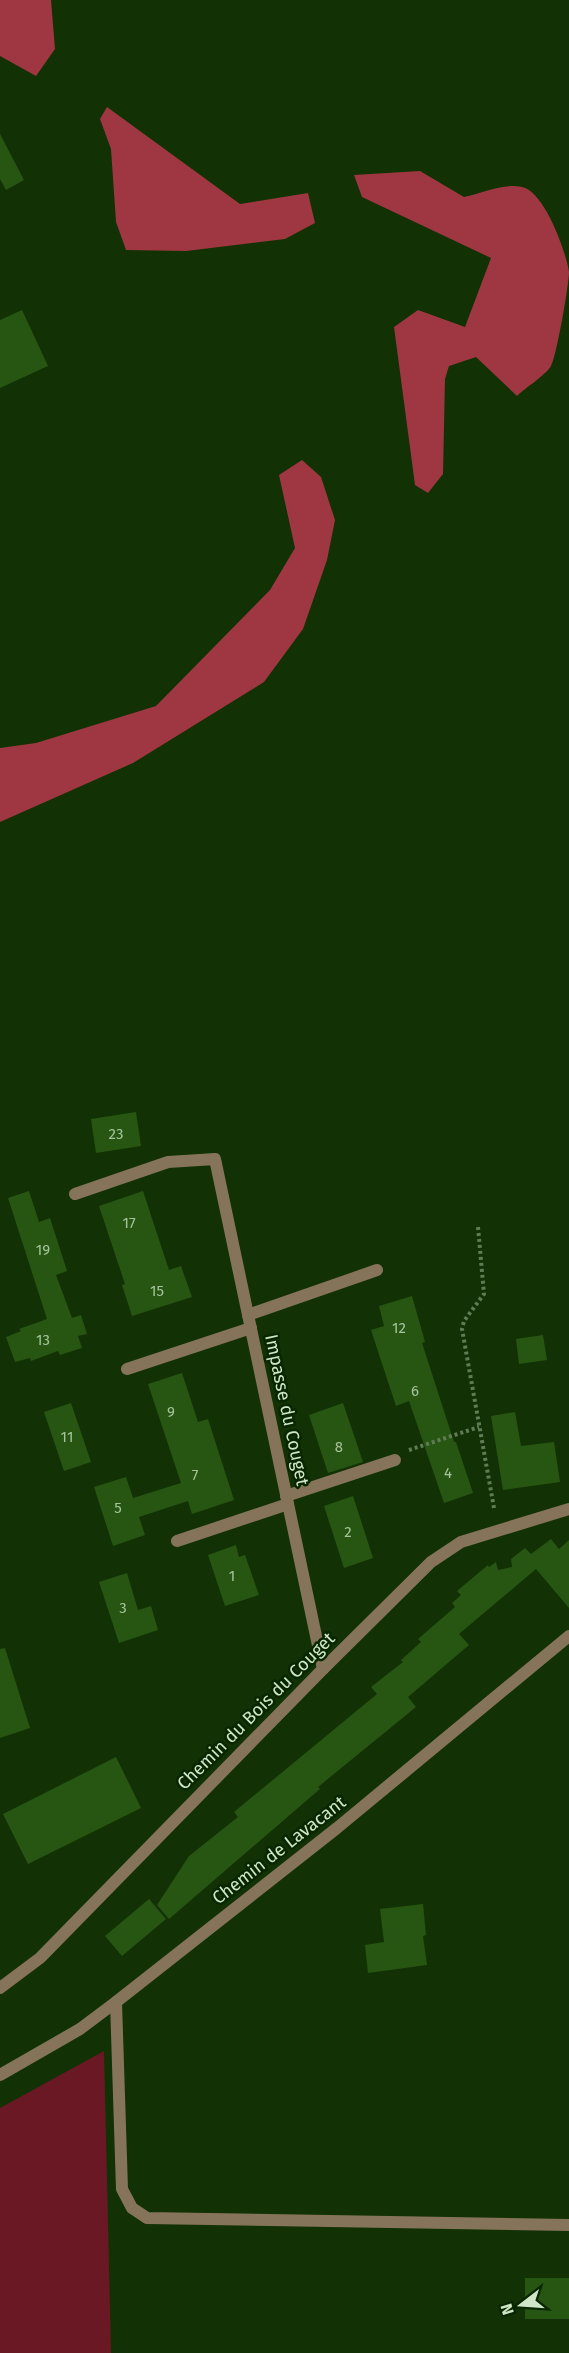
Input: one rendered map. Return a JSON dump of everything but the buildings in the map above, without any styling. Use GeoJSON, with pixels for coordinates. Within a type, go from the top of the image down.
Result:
{"type":"FeatureCollection","features":[{"type":"Feature","properties":{"kind":"street","name":"Impasse du Couget"},"geometry":{"type":"LineString","coordinates":[[75,1194],[168,1162],[215,1159],[323,1669]]}},
{"type":"Feature","properties":{"kind":"street"},"geometry":{"type":"LineString","coordinates":[[248,1315],[377,1270]]}},
{"type":"Feature","properties":{"kind":"street"},"geometry":{"type":"LineString","coordinates":[[127,1369],[251,1328]]}},
{"type":"Feature","properties":{"kind":"street"},"geometry":{"type":"LineString","coordinates":[[177,1541],[395,1461]]}},
{"type":"Feature","properties":{"kind":"street","name":"Chemin du Bois du Couget"},"geometry":{"type":"LineString","coordinates":[[0,1988],[40,1958],[431,1562],[460,1542],[569,1509]]}},
{"type":"Feature","properties":{"kind":"street","name":"Chemin de Lavacant"},"geometry":{"type":"LineString","coordinates":[[0,2075],[80,2029],[116,2002],[338,1828],[569,1636]]}},
{"type":"Feature","properties":{"kind":"street"},"geometry":{"type":"LineString","coordinates":[[116,2002],[122,2189],[132,2208],[147,2218],[569,2225]]}},
{"type":"Feature","properties":{"kind":"path"},"geometry":{"type":"LineString","coordinates":[[478,1227],[484,1294],[464,1321],[462,1329],[494,1509]]}},
{"type":"Feature","properties":{"kind":"path"},"geometry":{"type":"LineString","coordinates":[[395,1461],[412,1447],[480,1427]]}},
{"type":"Feature","properties":{"kind":"shaded area"},"geometry":{"type":"Polygon","coordinates":[[[0,0],[51,0],[55,49],[36,76],[0,56],[0,0]]]}},
{"type":"Feature","properties":{"kind":"shaded area"},"geometry":{"type":"Polygon","coordinates":[[[107,107],[240,204],[308,193],[315,223],[285,239],[186,251],[126,250],[116,222],[111,149],[100,119],[107,107]]]}},
{"type":"Feature","properties":{"kind":"shaded area"},"geometry":{"type":"Polygon","coordinates":[[[420,171],[464,197],[507,186],[522,187],[530,191],[546,210],[553,223],[569,272],[562,319],[551,366],[517,396],[476,357],[449,366],[445,379],[443,474],[428,493],[415,485],[394,327],[418,310],[465,327],[491,258],[362,197],[354,175],[420,171]]]}},
{"type":"Feature","properties":{"kind":"shaded area"},"geometry":{"type":"Polygon","coordinates":[[[302,460],[321,477],[335,520],[327,560],[303,629],[264,682],[133,763],[0,822],[0,748],[36,743],[156,706],[270,590],[295,548],[279,475],[302,460]]]}},
{"type":"Feature","properties":{"kind":"shaded area"},"geometry":{"type":"Polygon","coordinates":[[[104,2051],[111,2353],[0,2353],[0,2108],[104,2051]]]}}]}
